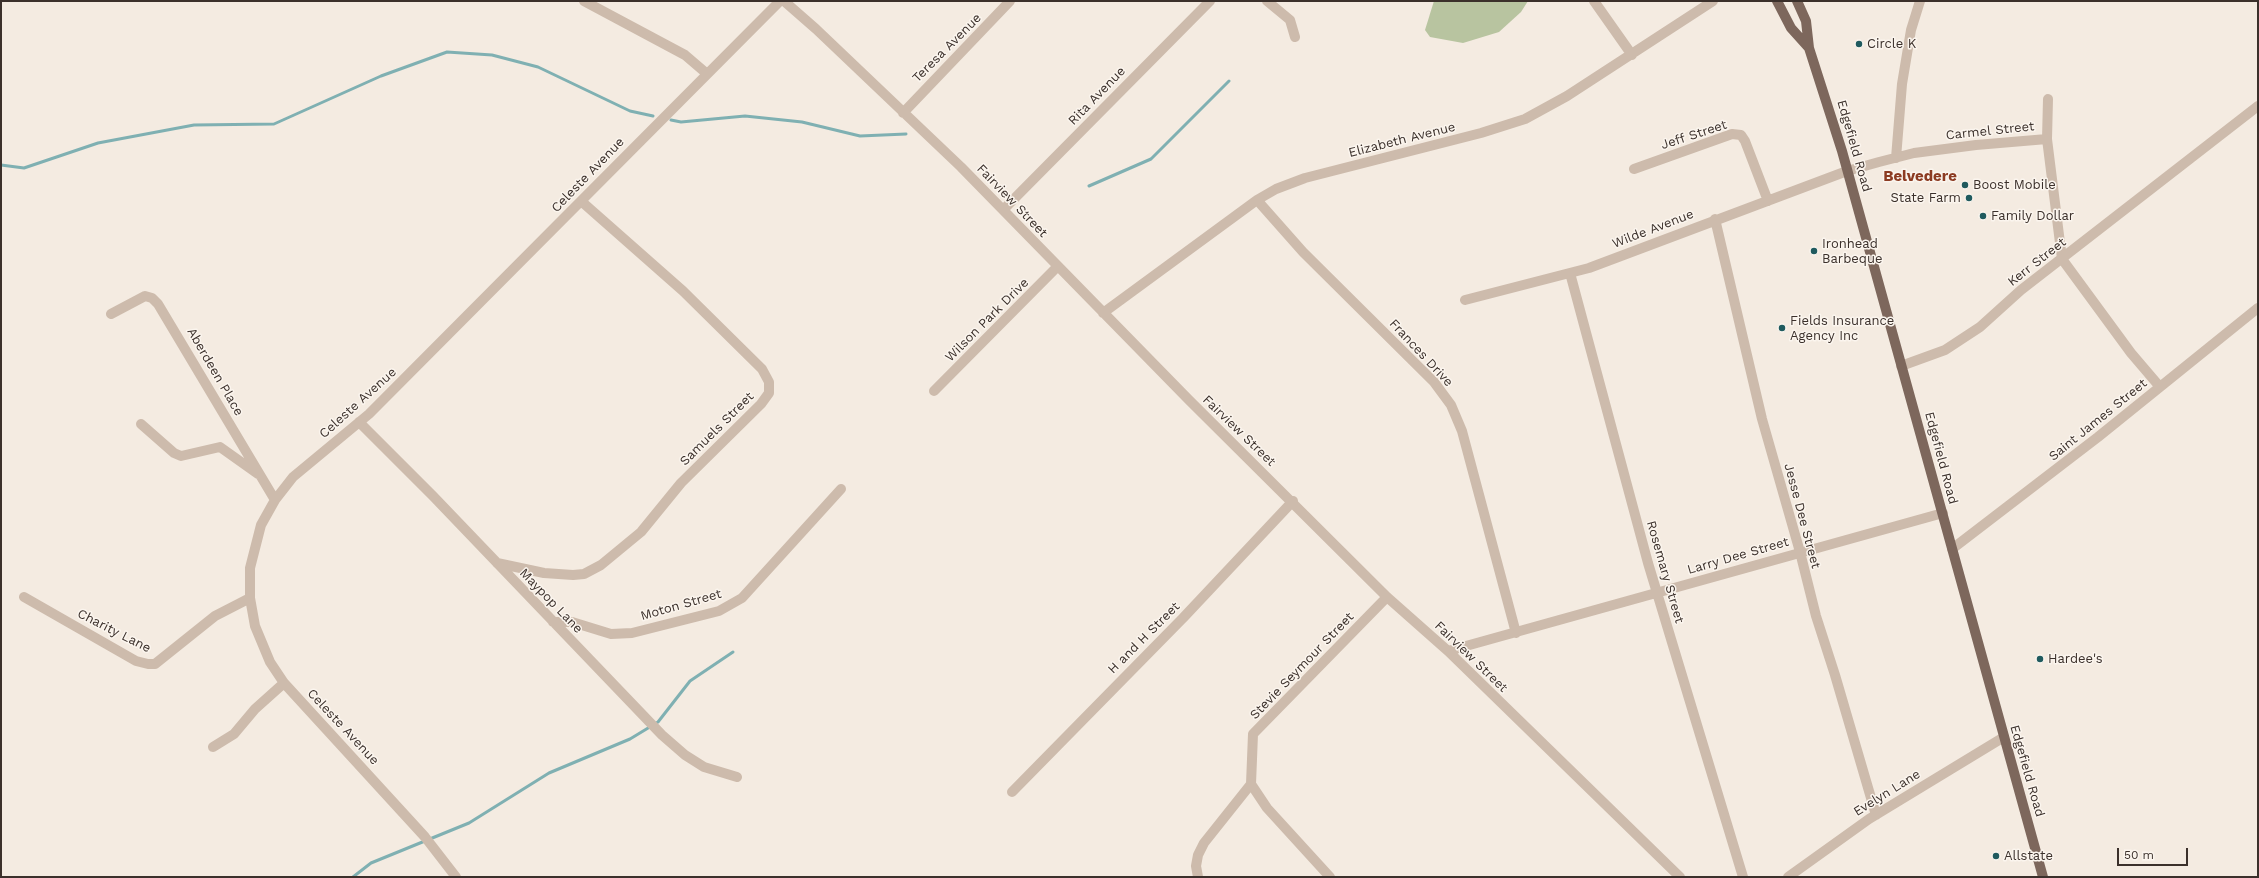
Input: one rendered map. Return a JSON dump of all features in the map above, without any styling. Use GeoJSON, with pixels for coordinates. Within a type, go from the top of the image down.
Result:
{"type":"FeatureCollection","features":[{"type":"Feature","properties":{"kind":"main road","name":"Edgefield Road"},"geometry":{"type":"LineString","coordinates":[[1777,1],[1791,28],[1809,48]]}},
{"type":"Feature","properties":{"kind":"main road","name":"Edgefield Road"},"geometry":{"type":"LineString","coordinates":[[1797,1],[1806,20],[1809,48],[1833,118],[2043,877]]}},
{"type":"Feature","properties":{"kind":"street"},"geometry":{"type":"LineString","coordinates":[[584,1],[685,56],[706,73]]}},
{"type":"Feature","properties":{"kind":"street","name":"Celeste Avenue"},"geometry":{"type":"LineString","coordinates":[[456,877],[425,837],[284,683],[263,649],[255,626],[250,598],[253,554],[262,525],[275,500],[304,467],[359,422],[581,201],[706,73],[780,1]]}},
{"type":"Feature","properties":{"kind":"street","name":"Fairview Street"},"geometry":{"type":"LineString","coordinates":[[784,1],[816,29],[1003,210],[1103,313],[1388,597],[1448,651],[1680,877]]}},
{"type":"Feature","properties":{"kind":"street","name":"Teresa Avenue"},"geometry":{"type":"LineString","coordinates":[[903,113],[1010,1]]}},
{"type":"Feature","properties":{"kind":"street","name":"Rita Avenue"},"geometry":{"type":"LineString","coordinates":[[1003,210],[1210,1]]}},
{"type":"Feature","properties":{"kind":"street"},"geometry":{"type":"LineString","coordinates":[[1267,1],[1290,20],[1295,37]]}},
{"type":"Feature","properties":{"kind":"street"},"geometry":{"type":"LineString","coordinates":[[1594,1],[1632,54]]}},
{"type":"Feature","properties":{"kind":"street","name":"Elizabeth Avenue"},"geometry":{"type":"LineString","coordinates":[[1103,313],[1257,200],[1276,189],[1305,178],[1481,133],[1525,119],[1567,96],[1713,1]]}},
{"type":"Feature","properties":{"kind":"street"},"geometry":{"type":"LineString","coordinates":[[1896,158],[1902,84],[1911,30],[1920,1]]}},
{"type":"Feature","properties":{"kind":"street"},"geometry":{"type":"LineString","coordinates":[[2047,139],[2048,99]]}},
{"type":"Feature","properties":{"kind":"street","name":"Kerr Street"},"geometry":{"type":"LineString","coordinates":[[1901,366],[1945,350],[1980,327],[2021,290],[2258,106]]}},
{"type":"Feature","properties":{"kind":"street","name":"Jeff Street"},"geometry":{"type":"LineString","coordinates":[[1634,169],[1732,134],[1741,136],[1745,140],[1768,201]]}},
{"type":"Feature","properties":{"kind":"street","name":"Carmel Street"},"geometry":{"type":"LineString","coordinates":[[1847,171],[1914,153],[1970,145],[2047,139],[2062,259],[2130,354],[2160,387]]}},
{"type":"Feature","properties":{"kind":"street","name":"Wilde Avenue"},"geometry":{"type":"LineString","coordinates":[[1465,300],[1589,268],[1715,219],[1847,171]]}},
{"type":"Feature","properties":{"kind":"street","name":"Frances Drive"},"geometry":{"type":"LineString","coordinates":[[1257,200],[1304,252],[1434,382],[1451,405],[1462,431],[1516,633]]}},
{"type":"Feature","properties":{"kind":"street","name":"Samuels Street"},"geometry":{"type":"LineString","coordinates":[[497,564],[544,573],[573,575],[584,574],[601,565],[641,532],[681,482],[761,404],[769,393],[769,382],[762,369],[683,291],[581,201]]}},
{"type":"Feature","properties":{"kind":"street","name":"Jesse Dee Street"},"geometry":{"type":"LineString","coordinates":[[1715,219],[1762,419],[1800,552],[1816,616],[1835,675],[1876,816]]}},
{"type":"Feature","properties":{"kind":"street","name":"Wilson Park Drive"},"geometry":{"type":"LineString","coordinates":[[934,391],[1058,266]]}},
{"type":"Feature","properties":{"kind":"street","name":"Rosemary Street"},"geometry":{"type":"LineString","coordinates":[[1570,273],[1657,593],[1743,877]]}},
{"type":"Feature","properties":{"kind":"street","name":"Aberdeen Place"},"geometry":{"type":"LineString","coordinates":[[111,314],[145,296],[152,298],[158,304],[275,500]]}},
{"type":"Feature","properties":{"kind":"street","name":"Saint James Street"},"geometry":{"type":"LineString","coordinates":[[1952,549],[2098,437],[2258,308]]}},
{"type":"Feature","properties":{"kind":"street","name":"Maypop Lane"},"geometry":{"type":"LineString","coordinates":[[359,422],[662,735],[685,755],[704,767],[737,777]]}},
{"type":"Feature","properties":{"kind":"street"},"geometry":{"type":"LineString","coordinates":[[141,424],[174,453],[180,456],[220,447],[261,476]]}},
{"type":"Feature","properties":{"kind":"street","name":"Moton Street"},"geometry":{"type":"LineString","coordinates":[[553,622],[572,622],[611,634],[632,633],[719,611],[742,598],[841,489]]}},
{"type":"Feature","properties":{"kind":"street","name":"H and H Street"},"geometry":{"type":"LineString","coordinates":[[1012,792],[1182,618],[1293,501]]}},
{"type":"Feature","properties":{"kind":"street","name":"Larry Dee Street"},"geometry":{"type":"LineString","coordinates":[[1448,651],[1943,513]]}},
{"type":"Feature","properties":{"kind":"street","name":"Charity Lane"},"geometry":{"type":"LineString","coordinates":[[24,597],[136,660],[148,664],[155,664],[215,616],[250,598]]}},
{"type":"Feature","properties":{"kind":"street","name":"Stevie Seymour Street"},"geometry":{"type":"LineString","coordinates":[[1251,784],[1253,734],[1388,597]]}},
{"type":"Feature","properties":{"kind":"street"},"geometry":{"type":"LineString","coordinates":[[213,747],[234,734],[255,709],[284,683]]}},
{"type":"Feature","properties":{"kind":"street","name":"Evelyn Lane"},"geometry":{"type":"LineString","coordinates":[[1788,877],[1876,816],[2004,737]]}},
{"type":"Feature","properties":{"kind":"street"},"geometry":{"type":"LineString","coordinates":[[1198,877],[1196,866],[1198,855],[1204,843],[1251,784],[1266,808],[1330,877]]}},
{"type":"Feature","properties":{"kind":"green space"},"geometry":{"type":"Polygon","coordinates":[[[1434,1],[1528,1],[1521,12],[1499,32],[1463,43],[1430,37],[1425,30],[1434,1]]]}},
{"type":"Feature","properties":{"kind":"waterway"},"geometry":{"type":"LineString","coordinates":[[1,165],[24,168],[98,143],[194,125],[274,124],[381,76],[447,52],[492,55],[538,67],[630,111],[653,116]]}},
{"type":"Feature","properties":{"kind":"waterway"},"geometry":{"type":"LineString","coordinates":[[1089,186],[1151,159],[1229,81]]}},
{"type":"Feature","properties":{"kind":"waterway"},"geometry":{"type":"LineString","coordinates":[[671,120],[681,122],[745,116],[802,122],[860,136],[906,134]]}},
{"type":"Feature","properties":{"kind":"waterway"},"geometry":{"type":"LineString","coordinates":[[353,877],[371,863],[469,823],[549,773],[630,739],[658,722],[690,681],[733,652]]}},
{"type":"Feature","properties":{"kind":"place","name":"Circle K"},"geometry":{"type":"Point","coordinates":[1859,44]}},
{"type":"Feature","properties":{"kind":"place","name":"Boost Mobile"},"geometry":{"type":"Point","coordinates":[1965,185]}},
{"type":"Feature","properties":{"kind":"place","name":"State Farm"},"geometry":{"type":"Point","coordinates":[1969,198]}},
{"type":"Feature","properties":{"kind":"place","name":"Family Dollar"},"geometry":{"type":"Point","coordinates":[1983,216]}},
{"type":"Feature","properties":{"kind":"place","name":"Ironhead Barbeque"},"geometry":{"type":"Point","coordinates":[1814,251]}},
{"type":"Feature","properties":{"kind":"place","name":"Fields Insurance Agency Inc"},"geometry":{"type":"Point","coordinates":[1782,328]}},
{"type":"Feature","properties":{"kind":"place","name":"Hardee's"},"geometry":{"type":"Point","coordinates":[2040,659]}},
{"type":"Feature","properties":{"kind":"place","name":"Allstate"},"geometry":{"type":"Point","coordinates":[1996,856]}},
{"type":"Feature","properties":{"kind":"district","name":"Belvedere"},"geometry":{"type":"Point","coordinates":[1920,177]}}]}
